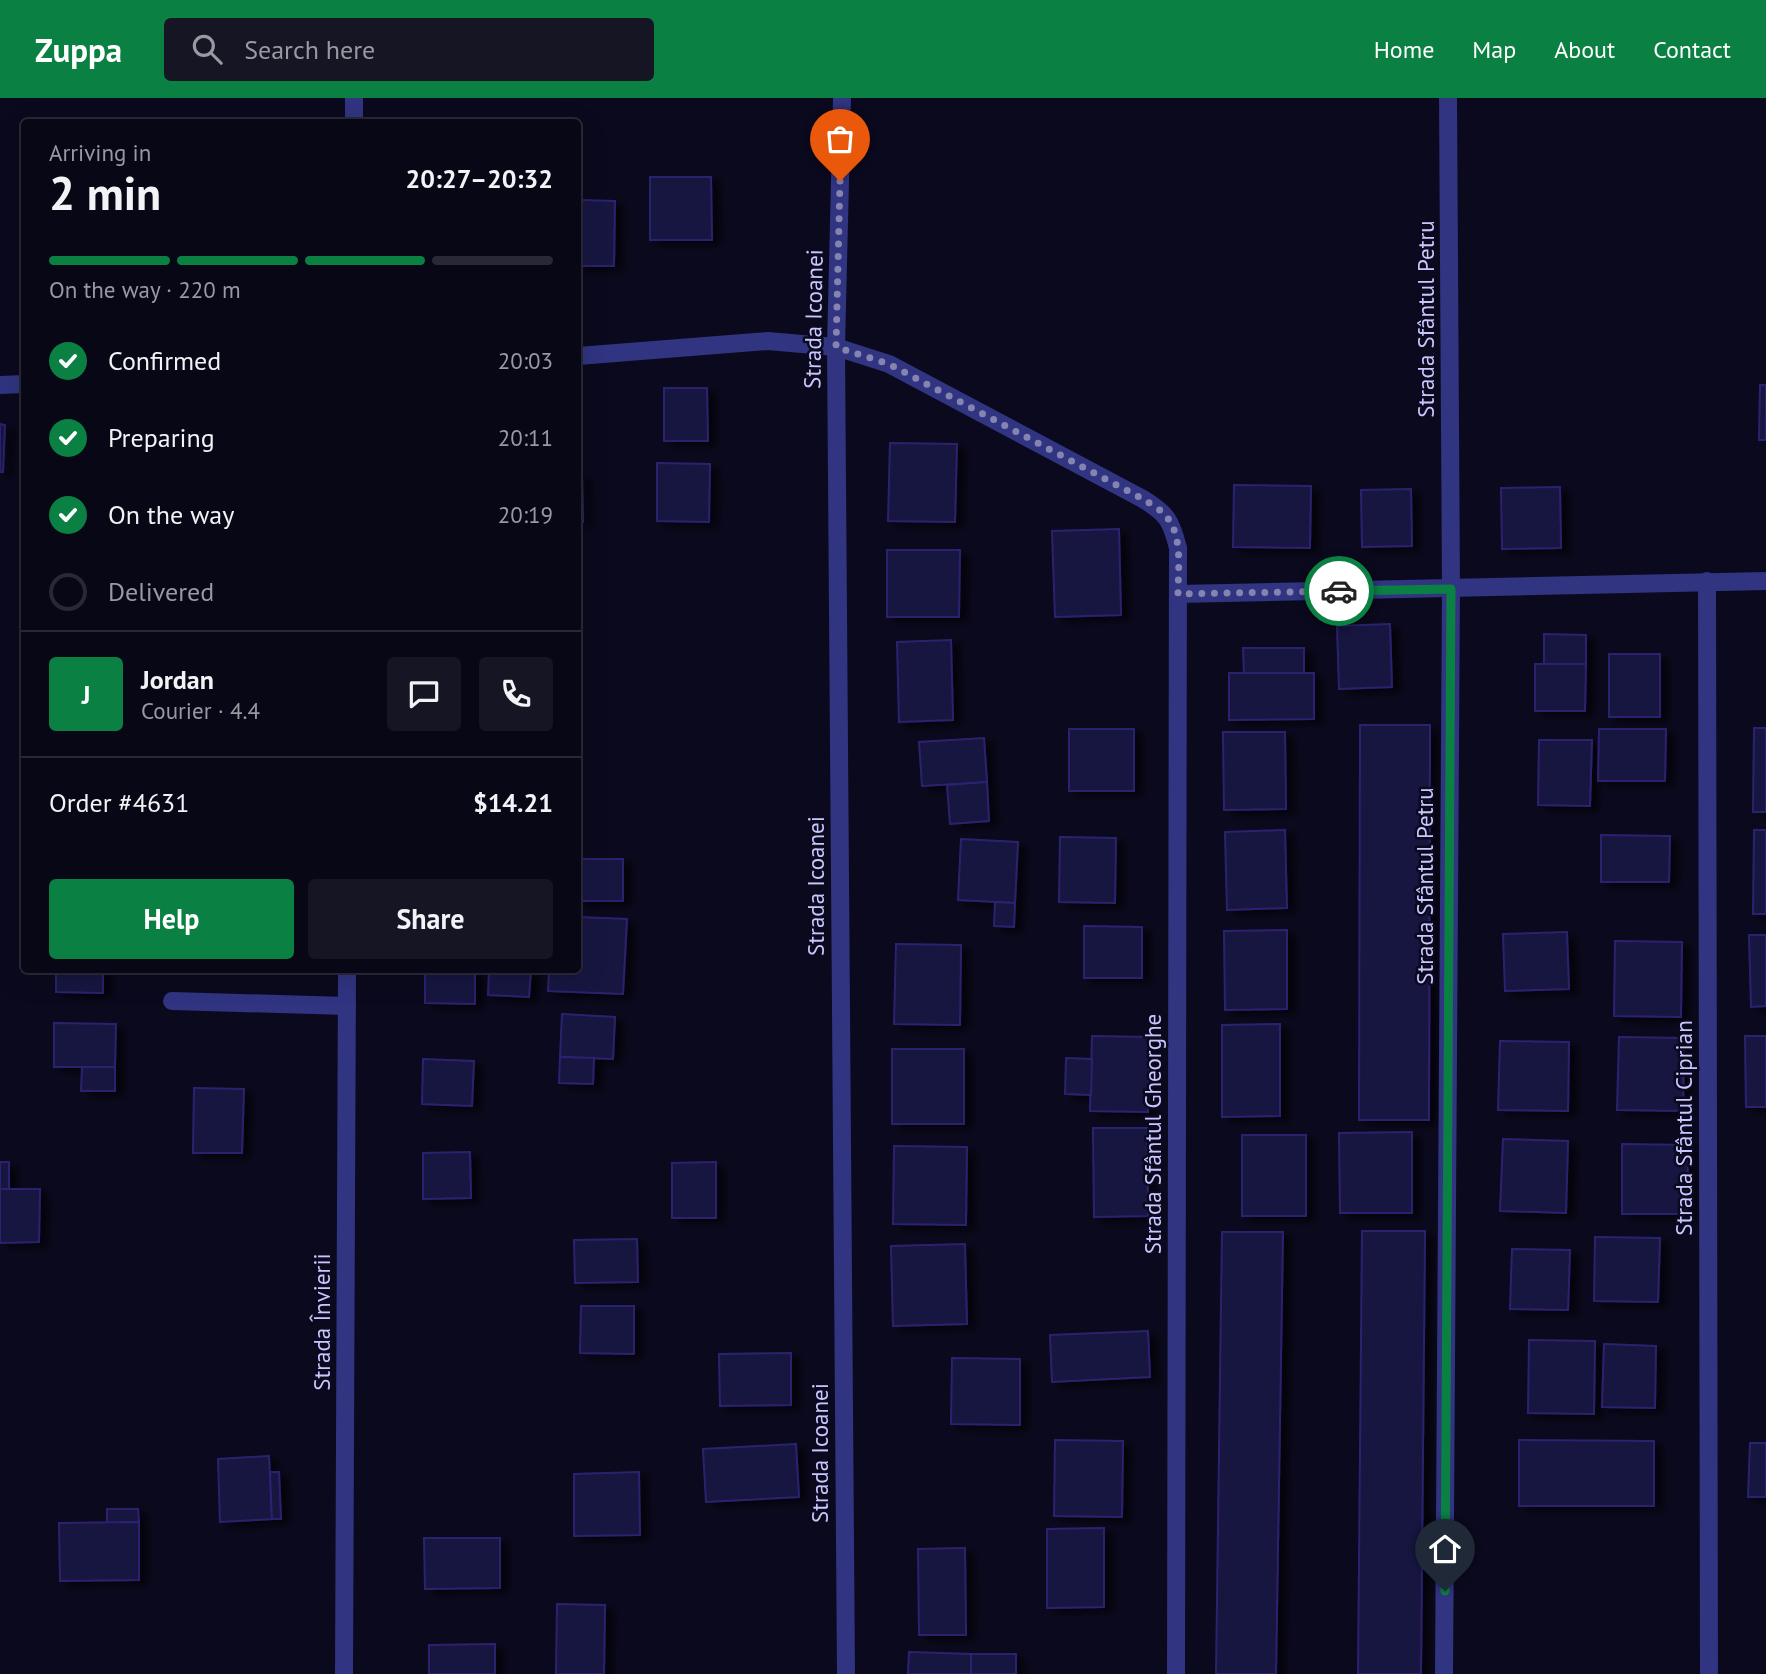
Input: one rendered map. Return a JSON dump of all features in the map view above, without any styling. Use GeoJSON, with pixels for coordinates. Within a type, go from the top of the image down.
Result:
{"type":"FeatureCollection","features":[{"type":"Feature","properties":{"kind":"street"},"geometry":{"type":"LineString","coordinates":[[354,98],[354,119]]}},
{"type":"Feature","properties":{"kind":"street","name":"Strada Icoanei"},"geometry":{"type":"LineString","coordinates":[[842,98],[836,347],[845,1674]]}},
{"type":"Feature","properties":{"kind":"street","name":"Strada Sfântul Petru"},"geometry":{"type":"LineString","coordinates":[[1444,1674],[1451,589],[1448,98]]}},
{"type":"Feature","properties":{"kind":"street","name":"Strada Sfântul Gheorghe"},"geometry":{"type":"LineString","coordinates":[[581,356],[768,341],[836,347],[889,364],[1143,499],[1163,512],[1172,525],[1178,548],[1176,1674]]}},
{"type":"Feature","properties":{"kind":"street"},"geometry":{"type":"LineString","coordinates":[[0,385],[21,384]]}},
{"type":"Feature","properties":{"kind":"street","name":"Strada Sfântul Ciprian"},"geometry":{"type":"LineString","coordinates":[[1707,581],[1709,1674]]}},
{"type":"Feature","properties":{"kind":"street"},"geometry":{"type":"LineString","coordinates":[[1178,594],[1766,581]]}},
{"type":"Feature","properties":{"kind":"street","name":"Strada Învierii"},"geometry":{"type":"LineString","coordinates":[[344,1674],[347,973]]}},
{"type":"Feature","properties":{"kind":"street"},"geometry":{"type":"LineString","coordinates":[[172,1000],[347,1006]]}},
{"type":"Feature","properties":{"kind":"building"},"geometry":{"type":"Polygon","coordinates":[[[650,177],[711,177],[712,240],[650,240],[650,177]]]}},
{"type":"Feature","properties":{"kind":"building"},"geometry":{"type":"Polygon","coordinates":[[[581,200],[615,201],[614,266],[581,266],[581,200]]]}},
{"type":"Feature","properties":{"kind":"building"},"geometry":{"type":"Polygon","coordinates":[[[1760,385],[1766,385],[1766,440],[1759,440],[1760,385]]]}},
{"type":"Feature","properties":{"kind":"building"},"geometry":{"type":"Polygon","coordinates":[[[664,388],[707,388],[708,441],[664,441],[664,388]]]}},
{"type":"Feature","properties":{"kind":"building"},"geometry":{"type":"Polygon","coordinates":[[[0,424],[5,425],[3,472],[0,472],[0,424]]]}},
{"type":"Feature","properties":{"kind":"building"},"geometry":{"type":"Polygon","coordinates":[[[890,443],[957,444],[955,522],[888,521],[890,443]]]}},
{"type":"Feature","properties":{"kind":"building"},"geometry":{"type":"Polygon","coordinates":[[[657,463],[710,464],[709,522],[657,521],[657,463]]]}},
{"type":"Feature","properties":{"kind":"building"},"geometry":{"type":"Polygon","coordinates":[[[581,474],[582,474],[581,522],[581,474]]]}},
{"type":"Feature","properties":{"kind":"building"},"geometry":{"type":"Polygon","coordinates":[[[1234,485],[1311,486],[1310,548],[1233,547],[1234,485]]]}},
{"type":"Feature","properties":{"kind":"building"},"geometry":{"type":"Polygon","coordinates":[[[1560,487],[1561,548],[1502,549],[1501,488],[1560,487]]]}},
{"type":"Feature","properties":{"kind":"building"},"geometry":{"type":"Polygon","coordinates":[[[1411,489],[1412,546],[1362,547],[1361,490],[1411,489]]]}},
{"type":"Feature","properties":{"kind":"building"},"geometry":{"type":"Polygon","coordinates":[[[1119,529],[1121,615],[1055,617],[1052,531],[1119,529]]]}},
{"type":"Feature","properties":{"kind":"building"},"geometry":{"type":"Polygon","coordinates":[[[887,550],[960,550],[959,617],[887,617],[887,550]]]}},
{"type":"Feature","properties":{"kind":"building"},"geometry":{"type":"Polygon","coordinates":[[[1390,624],[1392,687],[1339,689],[1337,626],[1390,624]]]}},
{"type":"Feature","properties":{"kind":"building"},"geometry":{"type":"Polygon","coordinates":[[[1544,634],[1586,635],[1586,664],[1544,664],[1544,634]]]}},
{"type":"Feature","properties":{"kind":"building"},"geometry":{"type":"Polygon","coordinates":[[[951,640],[953,720],[899,722],[897,642],[951,640]]]}},
{"type":"Feature","properties":{"kind":"building"},"geometry":{"type":"Polygon","coordinates":[[[1243,648],[1304,648],[1304,673],[1244,674],[1243,648]]]}},
{"type":"Feature","properties":{"kind":"building"},"geometry":{"type":"Polygon","coordinates":[[[1609,654],[1660,654],[1660,717],[1609,717],[1609,654]]]}},
{"type":"Feature","properties":{"kind":"building"},"geometry":{"type":"Polygon","coordinates":[[[1535,664],[1586,664],[1585,711],[1535,711],[1535,664]]]}},
{"type":"Feature","properties":{"kind":"building"},"geometry":{"type":"Polygon","coordinates":[[[1229,673],[1314,673],[1314,719],[1229,720],[1229,673]]]}},
{"type":"Feature","properties":{"kind":"building"},"geometry":{"type":"Polygon","coordinates":[[[1360,725],[1430,725],[1429,1120],[1359,1120],[1360,725]]]}},
{"type":"Feature","properties":{"kind":"building"},"geometry":{"type":"Polygon","coordinates":[[[1754,728],[1766,728],[1766,812],[1753,812],[1754,728]]]}},
{"type":"Feature","properties":{"kind":"building"},"geometry":{"type":"Polygon","coordinates":[[[1069,729],[1134,729],[1134,791],[1069,791],[1069,729]]]}},
{"type":"Feature","properties":{"kind":"building"},"geometry":{"type":"Polygon","coordinates":[[[1599,729],[1666,729],[1665,781],[1598,781],[1599,729]]]}},
{"type":"Feature","properties":{"kind":"building"},"geometry":{"type":"Polygon","coordinates":[[[1223,732],[1285,732],[1286,809],[1224,810],[1223,732]]]}},
{"type":"Feature","properties":{"kind":"building"},"geometry":{"type":"Polygon","coordinates":[[[984,738],[987,782],[922,786],[919,742],[984,738]]]}},
{"type":"Feature","properties":{"kind":"building"},"geometry":{"type":"Polygon","coordinates":[[[1539,740],[1592,740],[1590,806],[1538,805],[1539,740]]]}},
{"type":"Feature","properties":{"kind":"building"},"geometry":{"type":"Polygon","coordinates":[[[987,782],[989,821],[950,824],[947,785],[987,782]]]}},
{"type":"Feature","properties":{"kind":"building"},"geometry":{"type":"Polygon","coordinates":[[[1285,830],[1287,908],[1227,910],[1225,832],[1285,830]]]}},
{"type":"Feature","properties":{"kind":"building"},"geometry":{"type":"Polygon","coordinates":[[[1754,830],[1766,830],[1766,914],[1753,914],[1754,830]]]}},
{"type":"Feature","properties":{"kind":"building"},"geometry":{"type":"Polygon","coordinates":[[[1601,835],[1670,836],[1669,882],[1601,882],[1601,835]]]}},
{"type":"Feature","properties":{"kind":"building"},"geometry":{"type":"Polygon","coordinates":[[[1060,837],[1116,838],[1115,903],[1059,902],[1060,837]]]}},
{"type":"Feature","properties":{"kind":"building"},"geometry":{"type":"Polygon","coordinates":[[[961,839],[1018,842],[1015,903],[958,900],[961,839]]]}},
{"type":"Feature","properties":{"kind":"building"},"geometry":{"type":"Polygon","coordinates":[[[581,859],[623,859],[623,901],[581,901],[581,859]]]}},
{"type":"Feature","properties":{"kind":"building"},"geometry":{"type":"Polygon","coordinates":[[[995,902],[1015,903],[1014,927],[994,926],[995,902]]]}},
{"type":"Feature","properties":{"kind":"building"},"geometry":{"type":"Polygon","coordinates":[[[581,917],[627,919],[623,994],[548,991],[549,973],[581,973],[581,917]]]}},
{"type":"Feature","properties":{"kind":"building"},"geometry":{"type":"Polygon","coordinates":[[[1084,926],[1142,927],[1142,978],[1084,978],[1084,926]]]}},
{"type":"Feature","properties":{"kind":"building"},"geometry":{"type":"Polygon","coordinates":[[[1287,930],[1287,1009],[1225,1010],[1224,931],[1287,930]]]}},
{"type":"Feature","properties":{"kind":"building"},"geometry":{"type":"Polygon","coordinates":[[[1567,932],[1569,989],[1505,991],[1503,934],[1567,932]]]}},
{"type":"Feature","properties":{"kind":"building"},"geometry":{"type":"Polygon","coordinates":[[[1749,935],[1766,935],[1766,1006],[1751,1007],[1749,935]]]}},
{"type":"Feature","properties":{"kind":"building"},"geometry":{"type":"Polygon","coordinates":[[[1615,941],[1682,942],[1681,1017],[1614,1016],[1615,941]]]}},
{"type":"Feature","properties":{"kind":"building"},"geometry":{"type":"Polygon","coordinates":[[[896,944],[961,945],[960,1025],[894,1024],[896,944]]]}},
{"type":"Feature","properties":{"kind":"building"},"geometry":{"type":"Polygon","coordinates":[[[56,973],[103,973],[103,993],[56,992],[56,973]]]}},
{"type":"Feature","properties":{"kind":"building"},"geometry":{"type":"Polygon","coordinates":[[[425,973],[475,973],[475,1004],[425,1003],[425,973]]]}},
{"type":"Feature","properties":{"kind":"building"},"geometry":{"type":"Polygon","coordinates":[[[489,973],[531,973],[529,997],[488,995],[489,973]]]}},
{"type":"Feature","properties":{"kind":"building"},"geometry":{"type":"Polygon","coordinates":[[[562,1014],[615,1017],[613,1059],[560,1057],[562,1014]]]}},
{"type":"Feature","properties":{"kind":"building"},"geometry":{"type":"Polygon","coordinates":[[[54,1023],[116,1024],[115,1067],[54,1067],[54,1023]]]}},
{"type":"Feature","properties":{"kind":"building"},"geometry":{"type":"Polygon","coordinates":[[[1280,1024],[1280,1116],[1222,1117],[1222,1025],[1280,1024]]]}},
{"type":"Feature","properties":{"kind":"building"},"geometry":{"type":"Polygon","coordinates":[[[1092,1036],[1150,1037],[1148,1112],[1090,1111],[1092,1036]]]}},
{"type":"Feature","properties":{"kind":"building"},"geometry":{"type":"Polygon","coordinates":[[[1745,1036],[1766,1036],[1766,1107],[1746,1107],[1745,1036]]]}},
{"type":"Feature","properties":{"kind":"building"},"geometry":{"type":"Polygon","coordinates":[[[1619,1037],[1684,1038],[1683,1111],[1617,1110],[1619,1037]]]}},
{"type":"Feature","properties":{"kind":"building"},"geometry":{"type":"Polygon","coordinates":[[[1500,1041],[1569,1042],[1568,1111],[1498,1110],[1500,1041]]]}},
{"type":"Feature","properties":{"kind":"building"},"geometry":{"type":"Polygon","coordinates":[[[892,1049],[964,1049],[964,1124],[892,1124],[892,1049]]]}},
{"type":"Feature","properties":{"kind":"building"},"geometry":{"type":"Polygon","coordinates":[[[560,1057],[594,1058],[593,1084],[559,1083],[560,1057]]]}},
{"type":"Feature","properties":{"kind":"building"},"geometry":{"type":"Polygon","coordinates":[[[1066,1058],[1092,1059],[1091,1095],[1065,1094],[1066,1058]]]}},
{"type":"Feature","properties":{"kind":"building"},"geometry":{"type":"Polygon","coordinates":[[[423,1059],[474,1061],[472,1106],[422,1104],[423,1059]]]}},
{"type":"Feature","properties":{"kind":"building"},"geometry":{"type":"Polygon","coordinates":[[[82,1067],[115,1067],[115,1091],[81,1091],[82,1067]]]}},
{"type":"Feature","properties":{"kind":"building"},"geometry":{"type":"Polygon","coordinates":[[[194,1088],[244,1089],[242,1153],[193,1153],[194,1088]]]}},
{"type":"Feature","properties":{"kind":"building"},"geometry":{"type":"Polygon","coordinates":[[[1093,1128],[1147,1128],[1148,1216],[1094,1217],[1093,1128]]]}},
{"type":"Feature","properties":{"kind":"building"},"geometry":{"type":"Polygon","coordinates":[[[1412,1132],[1412,1213],[1340,1213],[1339,1133],[1412,1132]]]}},
{"type":"Feature","properties":{"kind":"building"},"geometry":{"type":"Polygon","coordinates":[[[1242,1135],[1306,1135],[1306,1216],[1242,1216],[1242,1135]]]}},
{"type":"Feature","properties":{"kind":"building"},"geometry":{"type":"Polygon","coordinates":[[[1503,1139],[1568,1141],[1566,1213],[1500,1211],[1503,1139]]]}},
{"type":"Feature","properties":{"kind":"building"},"geometry":{"type":"Polygon","coordinates":[[[1622,1144],[1688,1145],[1687,1214],[1622,1214],[1622,1144]]]}},
{"type":"Feature","properties":{"kind":"building"},"geometry":{"type":"Polygon","coordinates":[[[894,1146],[967,1147],[966,1225],[893,1224],[894,1146]]]}},
{"type":"Feature","properties":{"kind":"building"},"geometry":{"type":"Polygon","coordinates":[[[470,1152],[471,1198],[423,1199],[423,1153],[470,1152]]]}},
{"type":"Feature","properties":{"kind":"building"},"geometry":{"type":"Polygon","coordinates":[[[0,1162],[9,1162],[9,1189],[0,1189],[0,1162]]]}},
{"type":"Feature","properties":{"kind":"building"},"geometry":{"type":"Polygon","coordinates":[[[716,1162],[716,1218],[672,1218],[672,1163],[716,1162]]]}},
{"type":"Feature","properties":{"kind":"building"},"geometry":{"type":"Polygon","coordinates":[[[0,1189],[40,1189],[39,1242],[0,1243],[0,1189]]]}},
{"type":"Feature","properties":{"kind":"building"},"geometry":{"type":"Polygon","coordinates":[[[1362,1231],[1425,1231],[1421,1674],[1358,1674],[1362,1231]]]}},
{"type":"Feature","properties":{"kind":"building"},"geometry":{"type":"Polygon","coordinates":[[[1222,1232],[1283,1232],[1276,1674],[1216,1674],[1222,1232]]]}},
{"type":"Feature","properties":{"kind":"building"},"geometry":{"type":"Polygon","coordinates":[[[1595,1237],[1660,1238],[1658,1302],[1594,1301],[1595,1237]]]}},
{"type":"Feature","properties":{"kind":"building"},"geometry":{"type":"Polygon","coordinates":[[[637,1239],[638,1282],[575,1283],[574,1240],[637,1239]]]}},
{"type":"Feature","properties":{"kind":"building"},"geometry":{"type":"Polygon","coordinates":[[[965,1244],[967,1324],[893,1326],[891,1246],[965,1244]]]}},
{"type":"Feature","properties":{"kind":"building"},"geometry":{"type":"Polygon","coordinates":[[[1512,1249],[1570,1250],[1568,1310],[1510,1309],[1512,1249]]]}},
{"type":"Feature","properties":{"kind":"building"},"geometry":{"type":"Polygon","coordinates":[[[581,1306],[634,1306],[634,1354],[580,1353],[581,1306]]]}},
{"type":"Feature","properties":{"kind":"building"},"geometry":{"type":"Polygon","coordinates":[[[1148,1331],[1150,1377],[1052,1382],[1050,1335],[1148,1331]]]}},
{"type":"Feature","properties":{"kind":"building"},"geometry":{"type":"Polygon","coordinates":[[[1529,1340],[1595,1341],[1594,1414],[1528,1413],[1529,1340]]]}},
{"type":"Feature","properties":{"kind":"building"},"geometry":{"type":"Polygon","coordinates":[[[1604,1344],[1656,1346],[1655,1408],[1602,1407],[1604,1344]]]}},
{"type":"Feature","properties":{"kind":"building"},"geometry":{"type":"Polygon","coordinates":[[[791,1353],[791,1405],[720,1406],[719,1354],[791,1353]]]}},
{"type":"Feature","properties":{"kind":"building"},"geometry":{"type":"Polygon","coordinates":[[[952,1358],[1020,1359],[1020,1425],[951,1424],[952,1358]]]}},
{"type":"Feature","properties":{"kind":"building"},"geometry":{"type":"Polygon","coordinates":[[[1055,1440],[1123,1441],[1122,1517],[1054,1516],[1055,1440]]]}},
{"type":"Feature","properties":{"kind":"building"},"geometry":{"type":"Polygon","coordinates":[[[1519,1440],[1654,1441],[1654,1506],[1519,1506],[1519,1440]]]}},
{"type":"Feature","properties":{"kind":"building"},"geometry":{"type":"Polygon","coordinates":[[[1750,1443],[1766,1443],[1766,1497],[1748,1497],[1750,1443]]]}},
{"type":"Feature","properties":{"kind":"building"},"geometry":{"type":"Polygon","coordinates":[[[796,1444],[799,1497],[706,1502],[703,1449],[796,1444]]]}},
{"type":"Feature","properties":{"kind":"building"},"geometry":{"type":"Polygon","coordinates":[[[269,1456],[272,1519],[220,1522],[218,1459],[269,1456]]]}},
{"type":"Feature","properties":{"kind":"building"},"geometry":{"type":"Polygon","coordinates":[[[270,1472],[279,1472],[281,1519],[272,1519],[270,1472]]]}},
{"type":"Feature","properties":{"kind":"building"},"geometry":{"type":"Polygon","coordinates":[[[639,1472],[640,1535],[574,1536],[574,1474],[639,1472]]]}},
{"type":"Feature","properties":{"kind":"building"},"geometry":{"type":"Polygon","coordinates":[[[107,1509],[138,1509],[139,1522],[107,1523],[107,1509]]]}},
{"type":"Feature","properties":{"kind":"building"},"geometry":{"type":"Polygon","coordinates":[[[139,1522],[139,1580],[60,1581],[59,1523],[139,1522]]]}},
{"type":"Feature","properties":{"kind":"building"},"geometry":{"type":"Polygon","coordinates":[[[1104,1528],[1104,1607],[1047,1608],[1047,1529],[1104,1528]]]}},
{"type":"Feature","properties":{"kind":"building"},"geometry":{"type":"Polygon","coordinates":[[[424,1538],[500,1538],[500,1588],[425,1589],[424,1538]]]}},
{"type":"Feature","properties":{"kind":"building"},"geometry":{"type":"Polygon","coordinates":[[[965,1548],[966,1635],[919,1635],[918,1549],[965,1548]]]}},
{"type":"Feature","properties":{"kind":"building"},"geometry":{"type":"Polygon","coordinates":[[[557,1604],[605,1605],[604,1674],[556,1674],[557,1604]]]}},
{"type":"Feature","properties":{"kind":"building"},"geometry":{"type":"Polygon","coordinates":[[[495,1644],[495,1674],[429,1674],[429,1645],[495,1644]]]}},
{"type":"Feature","properties":{"kind":"building"},"geometry":{"type":"Polygon","coordinates":[[[909,1652],[971,1654],[971,1674],[908,1674],[909,1652]]]}},
{"type":"Feature","properties":{"kind":"building"},"geometry":{"type":"Polygon","coordinates":[[[971,1654],[1016,1654],[1016,1674],[971,1674],[971,1654]]]}},
{"type":"Feature","properties":{"kind":"way so far"},"geometry":{"type":"LineString","coordinates":[[840,181],[836,347],[889,364],[1163,512],[1172,525],[1178,548],[1178,594],[1339,591]]}},
{"type":"Feature","properties":{"kind":"route"},"geometry":{"type":"LineString","coordinates":[[1339,591],[1451,589],[1445,1591]]}}]}
